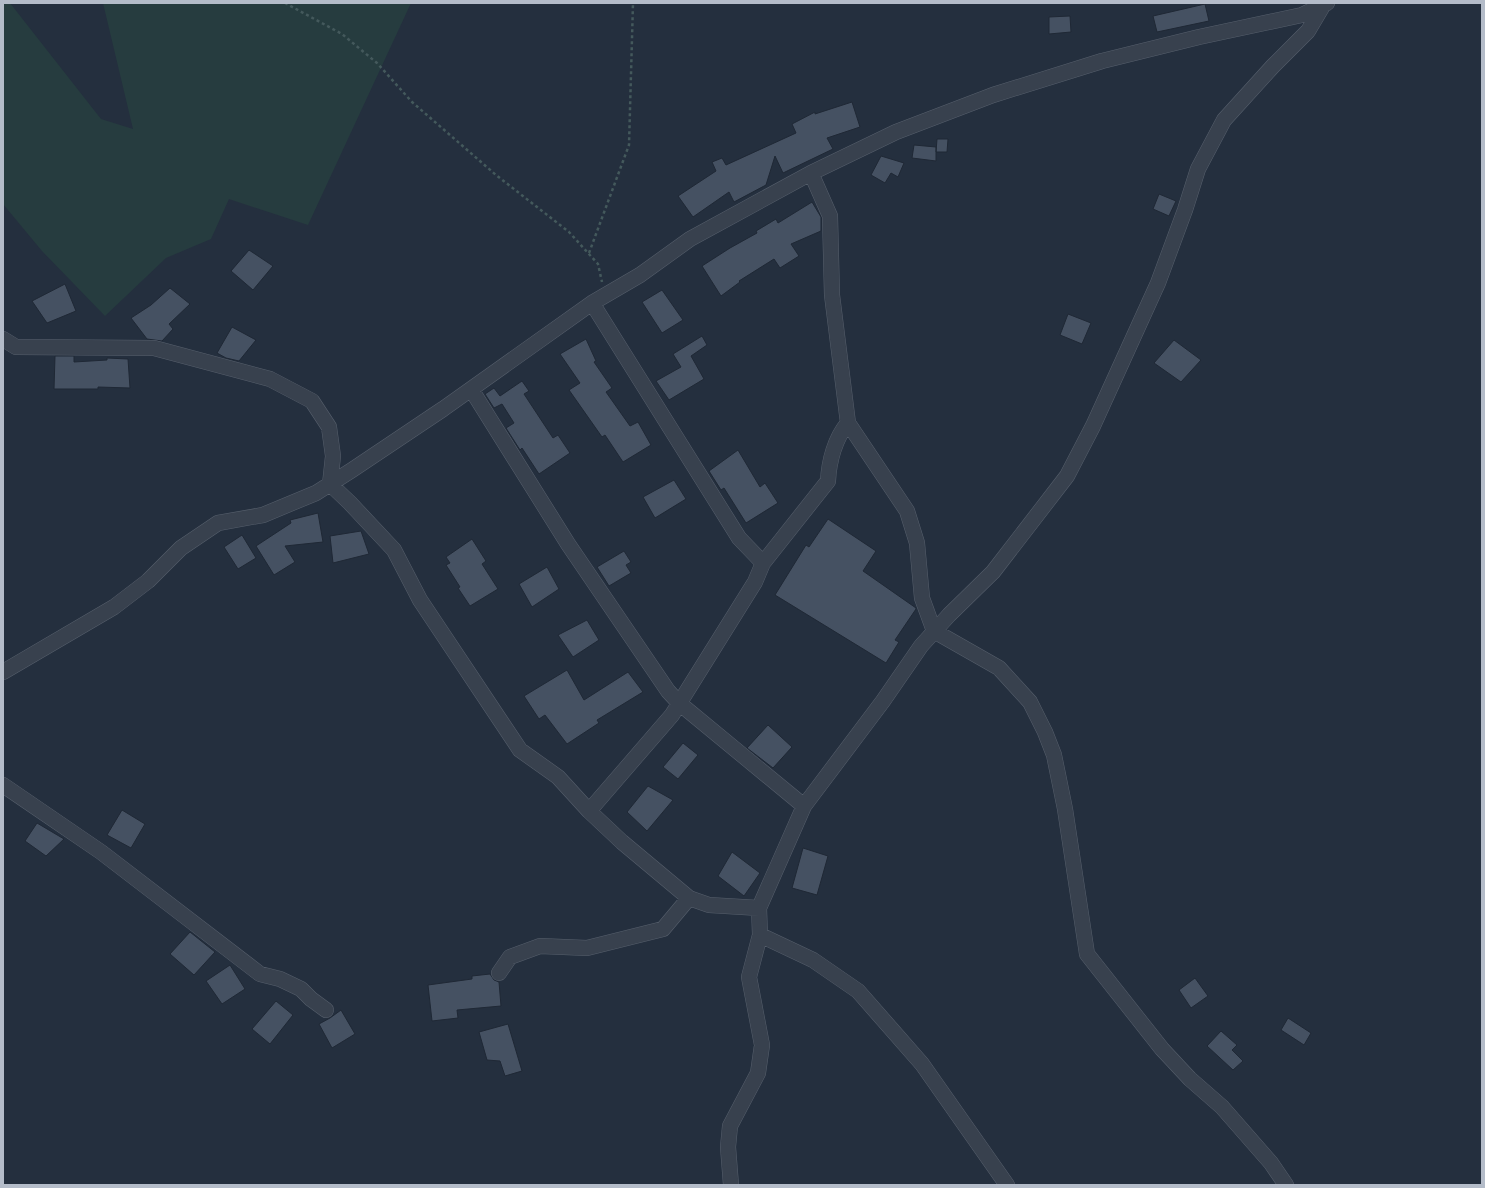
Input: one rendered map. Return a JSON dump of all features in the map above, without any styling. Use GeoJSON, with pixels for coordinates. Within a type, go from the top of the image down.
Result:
{"type":"FeatureCollection","features":[{"type":"Feature","properties":{"kind":"street"},"geometry":{"type":"LineString","coordinates":[[3,672],[114,607],[148,581],[181,548],[218,523],[263,515],[316,493],[471,389],[598,300],[640,275],[690,239],[811,173],[896,132],[993,95],[1102,61],[1199,37],[1302,15],[1325,4]]}},
{"type":"Feature","properties":{"kind":"street"},"geometry":{"type":"LineString","coordinates":[[731,1185],[728,1147],[730,1126],[758,1073],[762,1045],[749,978],[760,935],[759,908],[804,806],[883,701],[921,646],[993,572],[1067,476],[1099,412],[1158,283],[1185,210],[1198,169],[1224,120],[1273,66],[1308,32],[1325,4]]}},
{"type":"Feature","properties":{"kind":"street"},"geometry":{"type":"LineString","coordinates":[[811,173],[830,216],[832,295],[848,423],[907,511],[917,543],[922,598],[934,631],[999,668],[1030,702],[1046,732],[1054,755],[1065,809],[1087,954],[1162,1049],[1190,1078],[1222,1107],[1271,1163],[1286,1185]]}},
{"type":"Feature","properties":{"kind":"street"},"geometry":{"type":"LineString","coordinates":[[598,300],[739,538],[763,563]]}},
{"type":"Feature","properties":{"kind":"street"},"geometry":{"type":"LineString","coordinates":[[3,339],[16,347],[154,348],[270,379],[312,401],[329,426],[333,456],[330,484]]}},
{"type":"Feature","properties":{"kind":"street"},"geometry":{"type":"LineString","coordinates":[[471,389],[568,544],[668,691],[679,703],[804,806]]}},
{"type":"Feature","properties":{"kind":"street"},"geometry":{"type":"LineString","coordinates":[[589,811],[672,715],[755,582],[763,563],[828,481],[829,466],[841,431],[848,423]]}},
{"type":"Feature","properties":{"kind":"street"},"geometry":{"type":"LineString","coordinates":[[330,484],[394,550],[420,600],[520,750],[558,777],[589,811],[622,842],[689,898],[709,905],[759,908]]}},
{"type":"Feature","properties":{"kind":"street"},"geometry":{"type":"LineString","coordinates":[[3,785],[101,852],[260,974],[280,979],[301,989],[311,1000],[326,1010]]}},
{"type":"Feature","properties":{"kind":"street"},"geometry":{"type":"LineString","coordinates":[[499,973],[510,957],[540,946],[587,948],[664,929],[689,898]]}},
{"type":"Feature","properties":{"kind":"street"},"geometry":{"type":"LineString","coordinates":[[760,935],[813,960],[858,991],[922,1064],[1007,1185]]}},
{"type":"Feature","properties":{"kind":"path"},"geometry":{"type":"LineString","coordinates":[[286,3],[342,34],[376,63],[412,102],[496,175],[569,232],[598,264],[598,300]]}},
{"type":"Feature","properties":{"kind":"path"},"geometry":{"type":"LineString","coordinates":[[589,253],[629,145],[633,3]]}},
{"type":"Feature","properties":{"kind":"green space"},"geometry":{"type":"Polygon","coordinates":[[[3,3],[10,3],[101,119],[133,129],[103,3],[411,3],[308,225],[229,199],[211,239],[166,258],[105,316],[42,251],[3,204],[3,3]]]}},
{"type":"Feature","properties":{"kind":"building"},"geometry":{"type":"Polygon","coordinates":[[[1205,4],[1209,21],[1157,32],[1153,16],[1205,4]]]}},
{"type":"Feature","properties":{"kind":"building"},"geometry":{"type":"Polygon","coordinates":[[[1070,16],[1071,32],[1049,34],[1049,17],[1070,16]]]}},
{"type":"Feature","properties":{"kind":"building"},"geometry":{"type":"Polygon","coordinates":[[[852,102],[860,127],[827,138],[833,149],[783,173],[775,156],[766,185],[734,202],[729,192],[693,217],[678,196],[716,171],[712,162],[722,158],[726,165],[796,133],[792,124],[815,112],[815,114],[852,102]]]}},
{"type":"Feature","properties":{"kind":"building"},"geometry":{"type":"Polygon","coordinates":[[[937,139],[948,139],[947,152],[936,152],[937,139]]]}},
{"type":"Feature","properties":{"kind":"building"},"geometry":{"type":"Polygon","coordinates":[[[914,145],[936,147],[936,161],[912,158],[914,145]]]}},
{"type":"Feature","properties":{"kind":"building"},"geometry":{"type":"Polygon","coordinates":[[[881,156],[904,163],[898,177],[891,173],[885,183],[871,175],[881,156]]]}},
{"type":"Feature","properties":{"kind":"building"},"geometry":{"type":"Polygon","coordinates":[[[1159,194],[1176,201],[1169,216],[1153,209],[1159,194]]]}},
{"type":"Feature","properties":{"kind":"building"},"geometry":{"type":"Polygon","coordinates":[[[812,202],[821,217],[821,231],[791,244],[799,256],[780,268],[774,259],[739,281],[740,282],[721,296],[702,266],[757,233],[756,231],[776,219],[778,223],[812,202]]]}},
{"type":"Feature","properties":{"kind":"building"},"geometry":{"type":"Polygon","coordinates":[[[249,250],[273,266],[253,290],[231,271],[249,250]]]}},
{"type":"Feature","properties":{"kind":"building"},"geometry":{"type":"Polygon","coordinates":[[[65,284],[76,311],[47,323],[32,301],[65,284]]]}},
{"type":"Feature","properties":{"kind":"building"},"geometry":{"type":"Polygon","coordinates":[[[170,288],[190,304],[169,324],[173,329],[162,341],[147,339],[131,318],[151,305],[170,288]]]}},
{"type":"Feature","properties":{"kind":"building"},"geometry":{"type":"Polygon","coordinates":[[[662,290],[683,320],[662,333],[642,302],[662,290]]]}},
{"type":"Feature","properties":{"kind":"building"},"geometry":{"type":"Polygon","coordinates":[[[1068,314],[1091,323],[1082,344],[1060,335],[1068,314]]]}},
{"type":"Feature","properties":{"kind":"building"},"geometry":{"type":"Polygon","coordinates":[[[232,327],[256,340],[239,361],[226,358],[217,353],[232,327]]]}},
{"type":"Feature","properties":{"kind":"building"},"geometry":{"type":"Polygon","coordinates":[[[702,336],[707,345],[691,356],[704,379],[669,400],[656,381],[681,367],[673,354],[702,336]]]}},
{"type":"Feature","properties":{"kind":"building"},"geometry":{"type":"Polygon","coordinates":[[[586,339],[596,361],[594,362],[612,388],[606,392],[630,426],[638,422],[651,445],[623,462],[605,435],[602,437],[569,390],[580,383],[560,354],[586,339]]]}},
{"type":"Feature","properties":{"kind":"building"},"geometry":{"type":"Polygon","coordinates":[[[1174,340],[1201,360],[1181,382],[1154,363],[1174,340]]]}},
{"type":"Feature","properties":{"kind":"building"},"geometry":{"type":"Polygon","coordinates":[[[55,356],[74,356],[74,362],[107,360],[107,358],[128,359],[130,388],[98,387],[98,389],[54,389],[55,356]]]}},
{"type":"Feature","properties":{"kind":"building"},"geometry":{"type":"Polygon","coordinates":[[[522,381],[529,391],[524,394],[553,438],[558,435],[570,453],[539,474],[522,448],[520,450],[506,428],[514,423],[502,404],[494,408],[485,394],[494,388],[500,396],[522,381]]]}},
{"type":"Feature","properties":{"kind":"building"},"geometry":{"type":"Polygon","coordinates":[[[738,450],[760,487],[765,483],[778,503],[746,523],[724,488],[721,490],[709,471],[738,450]]]}},
{"type":"Feature","properties":{"kind":"building"},"geometry":{"type":"Polygon","coordinates":[[[674,480],[686,499],[655,518],[643,497],[674,480]]]}},
{"type":"Feature","properties":{"kind":"building"},"geometry":{"type":"Polygon","coordinates":[[[318,513],[323,542],[285,546],[295,562],[274,575],[256,546],[291,523],[290,520],[318,513]]]}},
{"type":"Feature","properties":{"kind":"building"},"geometry":{"type":"Polygon","coordinates":[[[828,519],[876,551],[863,571],[916,608],[895,640],[899,642],[886,663],[775,595],[806,545],[809,547],[828,519]]]}},
{"type":"Feature","properties":{"kind":"building"},"geometry":{"type":"Polygon","coordinates":[[[361,531],[369,554],[333,563],[330,536],[361,531]]]}},
{"type":"Feature","properties":{"kind":"building"},"geometry":{"type":"Polygon","coordinates":[[[242,535],[256,558],[238,569],[224,547],[242,535]]]}},
{"type":"Feature","properties":{"kind":"building"},"geometry":{"type":"Polygon","coordinates":[[[472,539],[486,561],[482,564],[498,589],[470,606],[458,588],[460,587],[446,565],[450,563],[446,557],[472,539]]]}},
{"type":"Feature","properties":{"kind":"building"},"geometry":{"type":"Polygon","coordinates":[[[624,551],[631,562],[626,565],[631,573],[609,586],[597,567],[624,551]]]}},
{"type":"Feature","properties":{"kind":"building"},"geometry":{"type":"Polygon","coordinates":[[[547,567],[559,589],[532,607],[519,584],[547,567]]]}},
{"type":"Feature","properties":{"kind":"building"},"geometry":{"type":"Polygon","coordinates":[[[587,620],[599,640],[573,657],[558,635],[587,620]]]}},
{"type":"Feature","properties":{"kind":"building"},"geometry":{"type":"Polygon","coordinates":[[[567,670],[584,700],[628,672],[643,692],[597,720],[599,723],[567,744],[545,715],[539,719],[524,696],[567,670]]]}},
{"type":"Feature","properties":{"kind":"building"},"geometry":{"type":"Polygon","coordinates":[[[768,725],[792,747],[773,768],[747,748],[768,725]]]}},
{"type":"Feature","properties":{"kind":"building"},"geometry":{"type":"Polygon","coordinates":[[[683,743],[698,755],[678,779],[663,767],[683,743]]]}},
{"type":"Feature","properties":{"kind":"building"},"geometry":{"type":"Polygon","coordinates":[[[648,786],[673,800],[647,831],[627,812],[648,786]]]}},
{"type":"Feature","properties":{"kind":"building"},"geometry":{"type":"Polygon","coordinates":[[[122,810],[145,824],[131,848],[107,835],[122,810]]]}},
{"type":"Feature","properties":{"kind":"building"},"geometry":{"type":"Polygon","coordinates":[[[37,823],[64,839],[46,856],[25,841],[37,823]]]}},
{"type":"Feature","properties":{"kind":"building"},"geometry":{"type":"Polygon","coordinates":[[[803,848],[828,856],[817,895],[792,888],[803,848]]]}},
{"type":"Feature","properties":{"kind":"building"},"geometry":{"type":"Polygon","coordinates":[[[732,852],[760,873],[744,896],[718,876],[732,852]]]}},
{"type":"Feature","properties":{"kind":"building"},"geometry":{"type":"Polygon","coordinates":[[[190,932],[215,952],[194,975],[170,954],[190,932]]]}},
{"type":"Feature","properties":{"kind":"building"},"geometry":{"type":"Polygon","coordinates":[[[230,965],[245,989],[222,1004],[206,981],[230,965]]]}},
{"type":"Feature","properties":{"kind":"building"},"geometry":{"type":"Polygon","coordinates":[[[490,974],[494,980],[499,982],[501,1006],[457,1010],[458,1018],[432,1021],[428,985],[472,979],[472,976],[490,974]]]}},
{"type":"Feature","properties":{"kind":"building"},"geometry":{"type":"Polygon","coordinates":[[[1195,978],[1208,996],[1191,1008],[1179,990],[1195,978]]]}},
{"type":"Feature","properties":{"kind":"building"},"geometry":{"type":"Polygon","coordinates":[[[276,1001],[293,1015],[270,1044],[252,1029],[276,1001]]]}},
{"type":"Feature","properties":{"kind":"building"},"geometry":{"type":"Polygon","coordinates":[[[341,1010],[355,1034],[332,1048],[319,1024],[341,1010]]]}},
{"type":"Feature","properties":{"kind":"building"},"geometry":{"type":"Polygon","coordinates":[[[1288,1018],[1311,1033],[1304,1045],[1281,1030],[1288,1018]]]}},
{"type":"Feature","properties":{"kind":"building"},"geometry":{"type":"Polygon","coordinates":[[[508,1024],[522,1071],[505,1076],[500,1061],[487,1060],[479,1032],[508,1024]]]}},
{"type":"Feature","properties":{"kind":"building"},"geometry":{"type":"Polygon","coordinates":[[[1221,1031],[1237,1045],[1232,1050],[1243,1061],[1233,1070],[1207,1046],[1221,1031]]]}}]}
